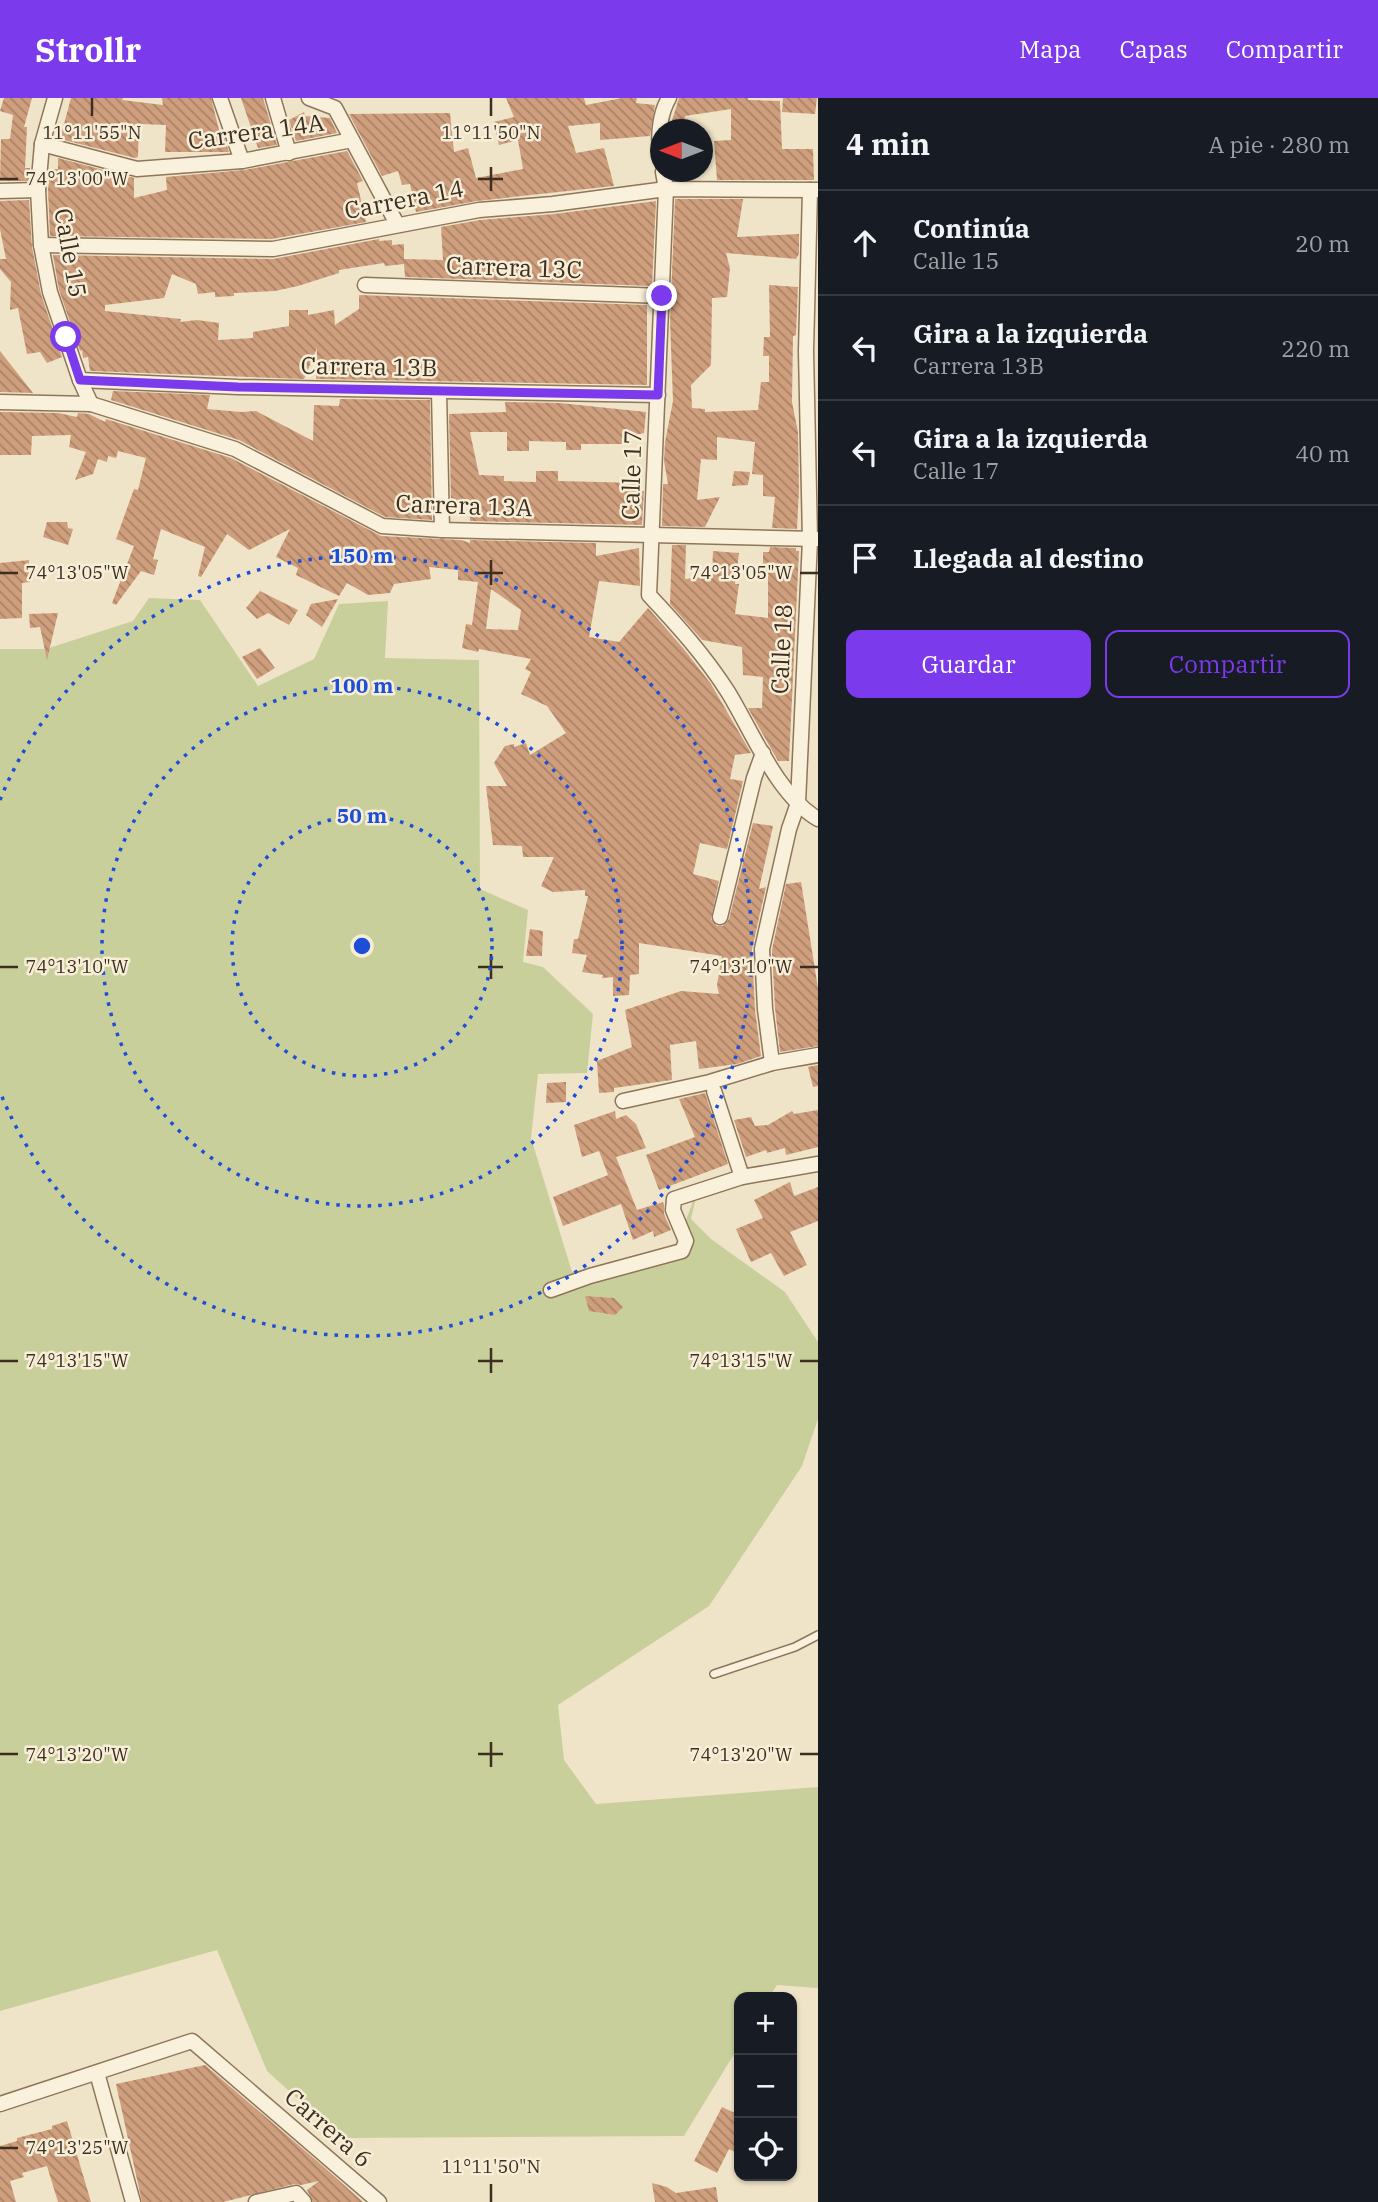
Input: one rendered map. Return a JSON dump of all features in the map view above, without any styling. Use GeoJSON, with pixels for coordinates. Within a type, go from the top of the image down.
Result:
{"type":"FeatureCollection","features":[{"type":"Feature","properties":{"kind":"street","name":"Calle 15"},"geometry":{"type":"LineString","coordinates":[[55,98],[43,144],[38,190],[41,245],[50,292],[91,404]]}},
{"type":"Feature","properties":{"kind":"street"},"geometry":{"type":"LineString","coordinates":[[220,98],[242,161]]}},
{"type":"Feature","properties":{"kind":"street"},"geometry":{"type":"LineString","coordinates":[[273,98],[289,153]]}},
{"type":"Feature","properties":{"kind":"street"},"geometry":{"type":"LineString","coordinates":[[309,98],[335,108],[397,224]]}},
{"type":"Feature","properties":{"kind":"street"},"geometry":{"type":"LineString","coordinates":[[662,119],[663,107],[669,98]]}},
{"type":"Feature","properties":{"kind":"street","name":"Carrera 14A"},"geometry":{"type":"LineString","coordinates":[[43,144],[137,169],[242,161],[352,140]]}},
{"type":"Feature","properties":{"kind":"street","name":"Calle 17"},"geometry":{"type":"LineString","coordinates":[[665,182],[649,595],[694,643],[727,691],[763,753]]}},
{"type":"Feature","properties":{"kind":"street","name":"Carrera 14"},"geometry":{"type":"LineString","coordinates":[[41,245],[272,249],[479,209],[554,204],[666,189],[814,190]]}},
{"type":"Feature","properties":{"kind":"street"},"geometry":{"type":"LineString","coordinates":[[0,191],[38,190]]}},
{"type":"Feature","properties":{"kind":"street","name":"Calle 18"},"geometry":{"type":"LineString","coordinates":[[772,1063],[765,1009],[762,949],[789,829],[798,803],[814,540],[806,351],[814,190]]}},
{"type":"Feature","properties":{"kind":"street","name":"Carrera 13C"},"geometry":{"type":"LineString","coordinates":[[365,285],[662,296]]}},
{"type":"Feature","properties":{"kind":"street","name":"Carrera 13B"},"geometry":{"type":"LineString","coordinates":[[80,380],[238,387],[658,395]]}},
{"type":"Feature","properties":{"kind":"street"},"geometry":{"type":"LineString","coordinates":[[439,391],[442,530]]}},
{"type":"Feature","properties":{"kind":"street"},"geometry":{"type":"LineString","coordinates":[[0,402],[91,404]]}},
{"type":"Feature","properties":{"kind":"street","name":"Carrera 13A"},"geometry":{"type":"LineString","coordinates":[[91,404],[235,449],[382,526],[814,540]]}},
{"type":"Feature","properties":{"kind":"street"},"geometry":{"type":"LineString","coordinates":[[763,753],[798,803],[818,819]]}},
{"type":"Feature","properties":{"kind":"street"},"geometry":{"type":"LineString","coordinates":[[720,917],[754,778],[763,753]]}},
{"type":"Feature","properties":{"kind":"street"},"geometry":{"type":"LineString","coordinates":[[623,1101],[710,1082],[772,1063],[818,1055]]}},
{"type":"Feature","properties":{"kind":"street"},"geometry":{"type":"LineString","coordinates":[[714,1091],[742,1177]]}},
{"type":"Feature","properties":{"kind":"street"},"geometry":{"type":"LineString","coordinates":[[551,1290],[590,1276],[682,1251],[686,1241],[673,1210],[674,1199],[742,1177],[818,1164]]}},
{"type":"Feature","properties":{"kind":"street","name":"Carrera 6"},"geometry":{"type":"LineString","coordinates":[[97,2073],[192,2041],[380,2202]]}},
{"type":"Feature","properties":{"kind":"street"},"geometry":{"type":"LineString","coordinates":[[0,2104],[97,2073],[133,2202]]}},
{"type":"Feature","properties":{"kind":"street"},"geometry":{"type":"LineString","coordinates":[[258,2202],[296,2193],[304,2202]]}},
{"type":"Feature","properties":{"kind":"lane"},"geometry":{"type":"LineString","coordinates":[[714,1674],[795,1647],[818,1635]]}},
{"type":"Feature","properties":{"kind":"green space"},"geometry":{"type":"Polygon","coordinates":[[[149,598],[200,600],[258,686],[314,659],[339,604],[388,601],[385,658],[479,660],[480,889],[528,910],[523,962],[543,967],[593,1014],[587,1073],[538,1074],[531,1138],[572,1272],[677,1244],[699,1185],[691,1219],[711,1239],[785,1292],[818,1342],[818,1419],[802,1466],[709,1606],[558,1705],[564,1760],[596,1804],[818,1787],[818,1988],[777,1985],[772,1992],[734,1992],[734,2054],[684,2136],[341,2138],[267,2071],[217,1950],[0,2011],[0,649],[46,649],[133,621],[149,598]]]}},
{"type":"Feature","properties":{"kind":"building"},"geometry":{"type":"Polygon","coordinates":[[[4,98],[32,98],[24,127],[27,127],[25,168],[30,168],[29,181],[0,181],[1,139],[10,139],[13,115],[0,111],[4,98]]]}},
{"type":"Feature","properties":{"kind":"building"},"geometry":{"type":"Polygon","coordinates":[[[71,98],[123,98],[122,100],[163,105],[162,98],[211,98],[220,134],[223,134],[229,152],[165,152],[166,125],[139,124],[138,157],[135,158],[60,139],[71,98]]]}},
{"type":"Feature","properties":{"kind":"building"},"geometry":{"type":"Polygon","coordinates":[[[241,98],[263,98],[277,145],[258,148],[241,98]]]}},
{"type":"Feature","properties":{"kind":"building"},"geometry":{"type":"Polygon","coordinates":[[[506,98],[584,98],[586,105],[637,98],[636,103],[655,105],[653,119],[650,119],[650,136],[600,140],[600,123],[568,126],[576,153],[604,148],[614,186],[477,201],[416,212],[410,184],[402,185],[398,171],[382,176],[349,114],[450,113],[454,152],[468,148],[476,178],[523,169],[518,140],[499,145],[494,122],[514,117],[506,98]]]}},
{"type":"Feature","properties":{"kind":"building"},"geometry":{"type":"Polygon","coordinates":[[[679,98],[780,101],[782,149],[813,149],[814,180],[717,180],[714,141],[731,140],[731,109],[685,116],[685,119],[672,119],[679,98]]]}},
{"type":"Feature","properties":{"kind":"building"},"geometry":{"type":"Polygon","coordinates":[[[783,98],[817,98],[815,114],[782,112],[783,98]]]}},
{"type":"Feature","properties":{"kind":"building"},"geometry":{"type":"Polygon","coordinates":[[[304,112],[305,116],[330,118],[337,133],[296,141],[289,120],[304,112]]]}},
{"type":"Feature","properties":{"kind":"building"},"geometry":{"type":"Polygon","coordinates":[[[347,151],[363,181],[357,183],[366,222],[272,239],[50,236],[50,169],[58,169],[58,158],[134,178],[134,198],[167,190],[166,177],[244,170],[347,151]]]}},
{"type":"Feature","properties":{"kind":"building"},"geometry":{"type":"Polygon","coordinates":[[[675,199],[743,199],[737,237],[799,234],[799,254],[796,259],[726,253],[730,268],[727,297],[712,298],[711,365],[691,385],[692,408],[705,409],[705,412],[758,410],[761,382],[769,382],[769,356],[763,356],[764,337],[770,337],[769,285],[798,287],[796,335],[793,336],[792,402],[798,432],[797,529],[772,528],[775,497],[763,496],[763,475],[752,474],[755,442],[717,437],[717,460],[701,459],[697,500],[720,497],[705,527],[662,526],[663,484],[668,484],[664,461],[665,442],[673,401],[670,321],[675,199]]]}},
{"type":"Feature","properties":{"kind":"building"},"geometry":{"type":"Polygon","coordinates":[[[29,200],[32,247],[41,294],[62,357],[47,363],[40,352],[27,354],[18,308],[10,310],[11,282],[0,269],[0,259],[6,259],[0,229],[0,201],[29,200]]]}},
{"type":"Feature","properties":{"kind":"building"},"geometry":{"type":"Polygon","coordinates":[[[656,201],[652,286],[405,277],[404,264],[385,266],[384,263],[339,270],[339,273],[275,291],[215,297],[215,292],[198,294],[196,284],[172,274],[164,298],[105,305],[105,311],[181,319],[180,322],[197,320],[219,323],[218,340],[253,338],[253,332],[289,326],[289,310],[308,310],[308,315],[334,310],[335,325],[359,309],[359,295],[647,305],[647,385],[316,379],[317,348],[304,379],[90,371],[88,357],[83,358],[59,290],[53,255],[273,259],[379,239],[392,240],[392,245],[404,244],[404,259],[443,260],[441,227],[480,220],[656,201]]]}},
{"type":"Feature","properties":{"kind":"building"},"geometry":{"type":"Polygon","coordinates":[[[0,351],[33,393],[0,392],[0,351]]]}},
{"type":"Feature","properties":{"kind":"building"},"geometry":{"type":"Polygon","coordinates":[[[113,391],[210,395],[207,409],[256,411],[313,441],[314,405],[339,406],[340,399],[430,400],[432,520],[385,517],[239,440],[111,400],[113,391]]]}},
{"type":"Feature","properties":{"kind":"building"},"geometry":{"type":"Polygon","coordinates":[[[505,402],[560,403],[646,412],[644,433],[625,437],[625,444],[581,444],[581,450],[566,450],[566,442],[529,441],[529,451],[507,451],[507,432],[470,432],[479,475],[504,476],[504,481],[536,482],[536,471],[558,471],[558,481],[639,483],[639,491],[644,491],[642,525],[470,521],[469,501],[451,501],[449,414],[506,412],[505,402]]]}},
{"type":"Feature","properties":{"kind":"building"},"geometry":{"type":"Polygon","coordinates":[[[0,412],[58,413],[77,417],[78,413],[89,414],[105,422],[106,419],[231,458],[381,536],[461,540],[470,543],[470,540],[596,543],[596,556],[639,548],[640,586],[599,581],[589,637],[619,642],[648,608],[711,684],[751,753],[735,755],[730,779],[743,781],[727,849],[700,843],[693,874],[719,881],[711,919],[717,926],[723,926],[729,919],[753,823],[773,826],[759,889],[766,887],[752,949],[755,1010],[761,1056],[737,1064],[699,1069],[696,1041],[670,1045],[672,1080],[614,1088],[614,1092],[599,1093],[597,1061],[632,1047],[625,1010],[681,991],[719,994],[717,985],[722,956],[639,943],[639,974],[630,975],[629,995],[613,996],[613,977],[602,978],[603,975],[582,972],[587,955],[572,953],[588,896],[585,896],[585,890],[553,892],[541,886],[554,857],[523,857],[522,846],[493,845],[486,786],[507,786],[494,763],[505,746],[514,744],[514,747],[526,743],[530,755],[566,733],[547,706],[521,694],[531,672],[525,669],[531,659],[462,648],[466,624],[472,625],[478,582],[458,580],[458,570],[429,567],[431,579],[394,584],[390,593],[368,595],[347,583],[339,596],[296,575],[298,568],[276,557],[290,529],[249,550],[227,534],[201,577],[198,576],[205,547],[161,529],[153,559],[158,560],[154,575],[141,571],[116,605],[112,603],[134,546],[116,539],[134,489],[138,490],[146,458],[118,451],[116,458],[108,456],[107,462],[98,459],[93,474],[75,480],[86,452],[69,447],[71,435],[32,436],[31,455],[0,455],[0,412]],[[491,589],[486,629],[518,630],[521,610],[491,589]]]}},
{"type":"Feature","properties":{"kind":"building"},"geometry":{"type":"Polygon","coordinates":[[[734,471],[750,472],[748,485],[732,486],[734,471]]]}},
{"type":"Feature","properties":{"kind":"building"},"geometry":{"type":"Polygon","coordinates":[[[47,522],[67,522],[68,528],[73,529],[68,545],[43,537],[47,522]]]}},
{"type":"Feature","properties":{"kind":"building"},"geometry":{"type":"Polygon","coordinates":[[[672,545],[686,545],[685,579],[712,576],[713,551],[739,553],[735,614],[768,618],[768,576],[763,576],[763,552],[769,552],[770,547],[796,548],[796,551],[799,551],[789,761],[778,761],[748,708],[762,708],[763,677],[743,675],[742,647],[702,640],[670,604],[672,545]]]}},
{"type":"Feature","properties":{"kind":"building"},"geometry":{"type":"Polygon","coordinates":[[[29,560],[30,582],[22,583],[22,618],[0,619],[0,563],[29,560]]]}},
{"type":"Feature","properties":{"kind":"building"},"geometry":{"type":"Polygon","coordinates":[[[260,591],[298,610],[289,625],[268,613],[257,619],[246,608],[260,591]]]}},
{"type":"Feature","properties":{"kind":"building"},"geometry":{"type":"Polygon","coordinates":[[[338,599],[322,627],[306,615],[311,604],[338,599]]]}},
{"type":"Feature","properties":{"kind":"building"},"geometry":{"type":"Polygon","coordinates":[[[58,613],[47,660],[40,627],[30,628],[29,614],[58,613]]]}},
{"type":"Feature","properties":{"kind":"building"},"geometry":{"type":"Polygon","coordinates":[[[260,648],[275,668],[257,679],[242,657],[260,648]]]}},
{"type":"Feature","properties":{"kind":"building"},"geometry":{"type":"Polygon","coordinates":[[[801,882],[818,988],[818,1046],[780,1052],[772,950],[786,884],[801,882]]]}},
{"type":"Feature","properties":{"kind":"building"},"geometry":{"type":"Polygon","coordinates":[[[530,929],[543,931],[542,956],[526,956],[530,929]]]}},
{"type":"Feature","properties":{"kind":"building"},"geometry":{"type":"Polygon","coordinates":[[[818,1065],[818,1086],[813,1087],[808,1067],[818,1065]]]}},
{"type":"Feature","properties":{"kind":"building"},"geometry":{"type":"Polygon","coordinates":[[[566,1082],[566,1102],[546,1103],[547,1083],[566,1082]]]}},
{"type":"Feature","properties":{"kind":"building"},"geometry":{"type":"Polygon","coordinates":[[[705,1093],[728,1164],[659,1190],[646,1155],[695,1137],[679,1099],[705,1093]]]}},
{"type":"Feature","properties":{"kind":"building"},"geometry":{"type":"Polygon","coordinates":[[[818,1110],[818,1147],[786,1155],[785,1148],[767,1153],[766,1150],[746,1157],[734,1120],[751,1117],[755,1126],[768,1125],[792,1111],[794,1114],[818,1110]]]}},
{"type":"Feature","properties":{"kind":"building"},"geometry":{"type":"Polygon","coordinates":[[[615,1111],[616,1119],[626,1115],[636,1124],[646,1148],[616,1157],[637,1210],[663,1202],[664,1205],[664,1214],[671,1230],[654,1237],[653,1231],[633,1240],[621,1204],[563,1226],[553,1197],[608,1175],[599,1151],[582,1157],[574,1125],[615,1111]]]}},
{"type":"Feature","properties":{"kind":"building"},"geometry":{"type":"Polygon","coordinates":[[[790,1182],[794,1196],[818,1187],[818,1221],[790,1232],[807,1265],[784,1276],[771,1253],[751,1262],[736,1229],[763,1218],[754,1200],[790,1182]]]}},
{"type":"Feature","properties":{"kind":"building"},"geometry":{"type":"Polygon","coordinates":[[[585,1296],[614,1298],[623,1307],[615,1315],[589,1311],[585,1296]]]}},
{"type":"Feature","properties":{"kind":"building"},"geometry":{"type":"Polygon","coordinates":[[[205,2065],[363,2202],[313,2202],[307,2190],[319,2181],[294,2184],[223,2202],[142,2202],[116,2084],[205,2065]]]}},
{"type":"Feature","properties":{"kind":"building"},"geometry":{"type":"Polygon","coordinates":[[[722,2107],[734,2113],[734,2152],[729,2149],[717,2173],[694,2161],[722,2107]]]}},
{"type":"Feature","properties":{"kind":"building"},"geometry":{"type":"Polygon","coordinates":[[[67,2121],[91,2202],[58,2202],[47,2166],[22,2173],[24,2177],[10,2181],[16,2202],[0,2202],[0,2146],[17,2141],[17,2138],[52,2129],[52,2126],[67,2121]]]}},
{"type":"Feature","properties":{"kind":"building"},"geometry":{"type":"Polygon","coordinates":[[[652,2183],[676,2193],[716,2187],[718,2202],[655,2202],[652,2183]]]}},
{"type":"Feature","properties":{"kind":"route"},"geometry":{"type":"LineString","coordinates":[[66,337],[80,380],[238,387],[658,395],[662,296]]}}]}
